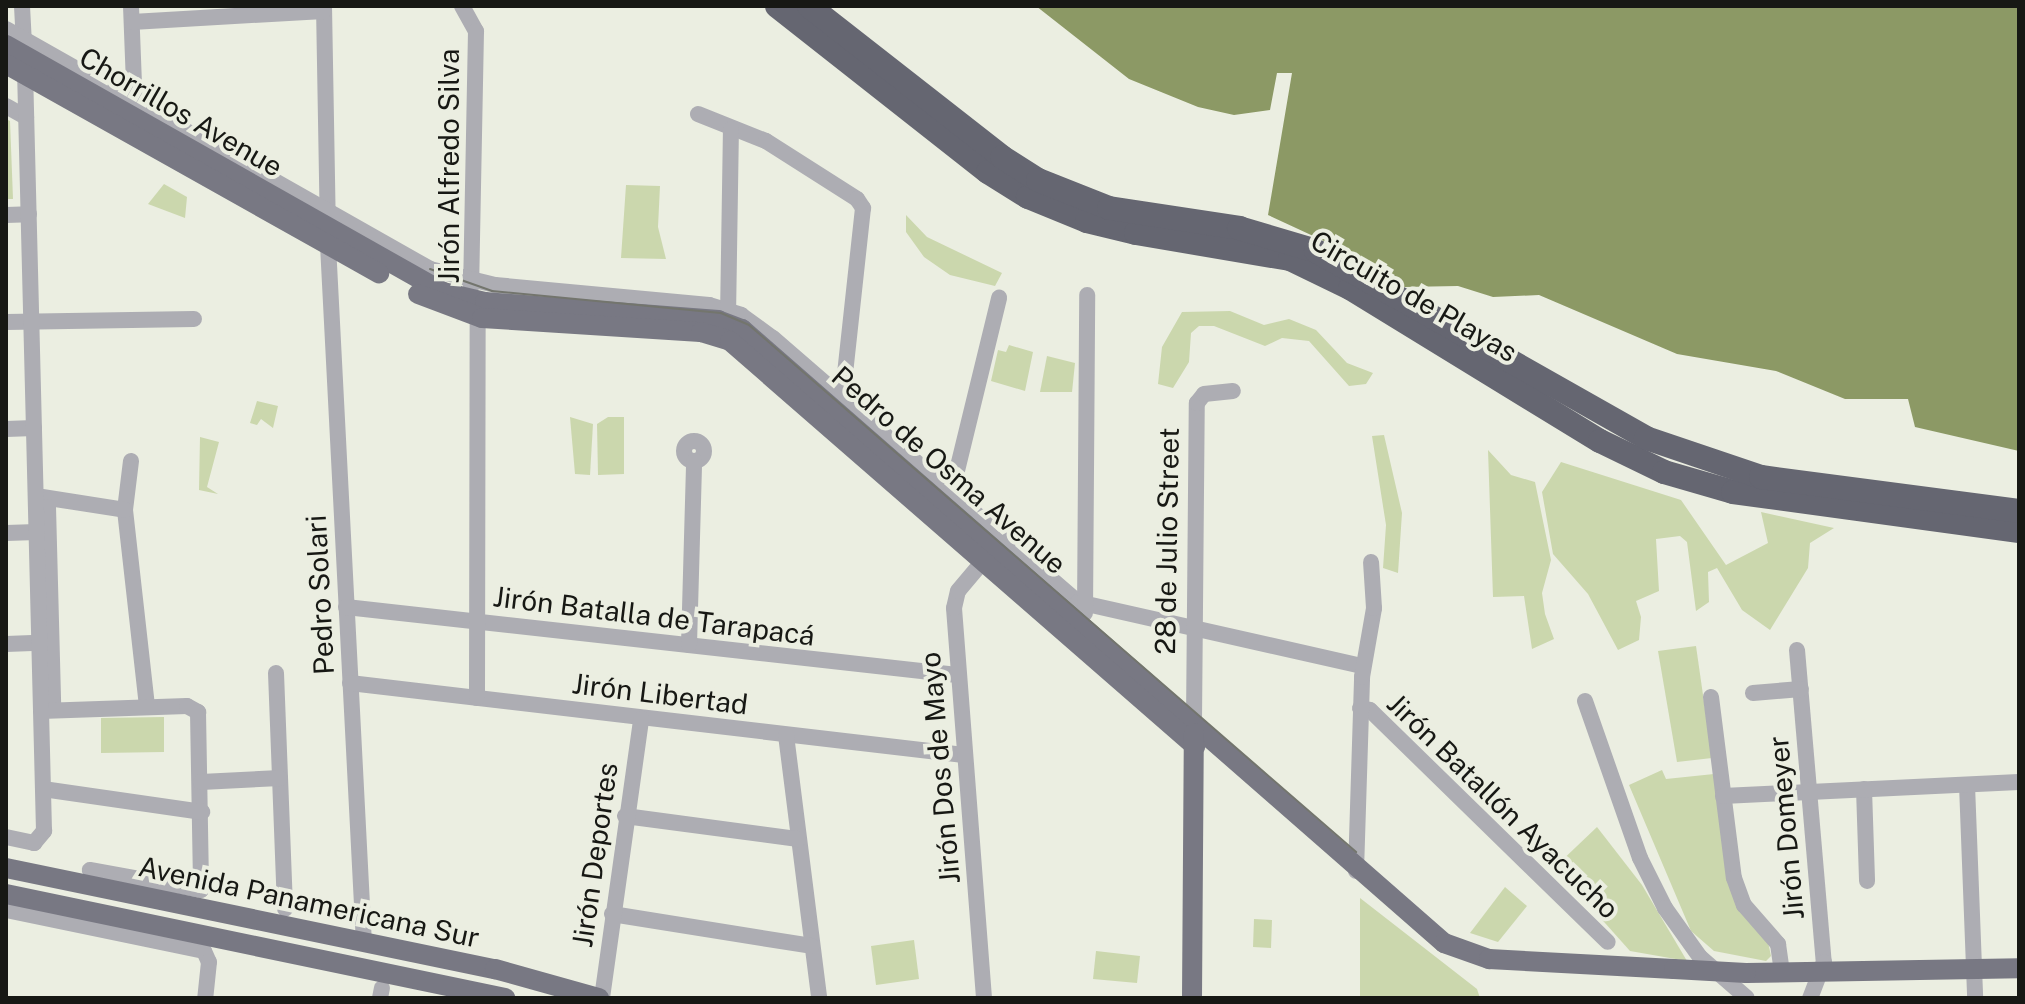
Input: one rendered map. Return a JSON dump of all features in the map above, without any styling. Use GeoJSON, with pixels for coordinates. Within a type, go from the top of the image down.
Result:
{"type":"FeatureCollection","features":[{"type":"Feature","properties":{"kind":"highway","name":"Circuito de Playas"},"geometry":{"type":"LineString","coordinates":[[777,6],[988,172],[1028,197],[1087,221],[1136,233],[1290,259],[1350,288],[1600,441],[1664,472],[1733,492],[2019,531]]}},
{"type":"Feature","properties":{"kind":"highway","name":"Circuito de Playas"},"geometry":{"type":"LineString","coordinates":[[809,6],[1002,157],[1038,180],[1109,208],[1239,228],[1316,251],[1646,438],[1761,477],[2019,511]]}},
{"type":"Feature","properties":{"kind":"main road","name":"Chorrillos Avenue"},"geometry":{"type":"LineString","coordinates":[[17,55],[97,106],[230,182],[328,228]]}},
{"type":"Feature","properties":{"kind":"main road","name":"Chorrillos Avenue"},"geometry":{"type":"LineString","coordinates":[[97,106],[135,109],[175,151]]}},
{"type":"Feature","properties":{"kind":"main road"},"geometry":{"type":"LineString","coordinates":[[328,228],[479,310],[727,323]]}},
{"type":"Feature","properties":{"kind":"main road"},"geometry":{"type":"LineString","coordinates":[[430,269],[479,310]]}},
{"type":"Feature","properties":{"kind":"main road","name":"Pedro de Osma Avenue"},"geometry":{"type":"LineString","coordinates":[[727,323],[837,412],[942,504],[989,555],[1079,621],[1194,721],[1356,871],[1444,943],[1489,959],[1746,973],[2019,968]]}},
{"type":"Feature","properties":{"kind":"main road","name":"Pedro de Osma Avenue"},"geometry":{"type":"LineString","coordinates":[[1079,621],[1195,746]]}},
{"type":"Feature","properties":{"kind":"main road"},"geometry":{"type":"LineString","coordinates":[[1192,998],[1194,721]]}},
{"type":"Feature","properties":{"kind":"main road","name":"Avenida Panamericana Sur"},"geometry":{"type":"LineString","coordinates":[[6,868],[364,943],[538,989],[600,998]]}},
{"type":"Feature","properties":{"kind":"main road","name":"Avenida Panamericana Sur"},"geometry":{"type":"LineString","coordinates":[[6,894],[494,996]]}},
{"type":"Feature","properties":{"kind":"street"},"geometry":{"type":"LineString","coordinates":[[6,837],[41,839],[47,707],[42,501],[34,428],[26,117],[17,55],[22,6]]}},
{"type":"Feature","properties":{"kind":"street","name":"Jirón Alfredo Silva"},"geometry":{"type":"LineString","coordinates":[[462,6],[476,31],[470,279],[479,310],[477,698]]}},
{"type":"Feature","properties":{"kind":"street"},"geometry":{"type":"LineString","coordinates":[[135,109],[131,14],[324,9]]}},
{"type":"Feature","properties":{"kind":"street","name":"Pedro Solari"},"geometry":{"type":"LineString","coordinates":[[324,9],[328,228],[364,943]]}},
{"type":"Feature","properties":{"kind":"street"},"geometry":{"type":"LineString","coordinates":[[6,29],[17,55],[135,109],[328,228],[430,269],[470,279],[727,323],[773,338],[837,412]]}},
{"type":"Feature","properties":{"kind":"street"},"geometry":{"type":"LineString","coordinates":[[6,106],[26,117]]}},
{"type":"Feature","properties":{"kind":"street"},"geometry":{"type":"LineString","coordinates":[[698,114],[766,141],[863,208],[837,412]]}},
{"type":"Feature","properties":{"kind":"street"},"geometry":{"type":"LineString","coordinates":[[727,323],[731,129]]}},
{"type":"Feature","properties":{"kind":"street"},"geometry":{"type":"LineString","coordinates":[[6,215],[29,214]]}},
{"type":"Feature","properties":{"kind":"street"},"geometry":{"type":"LineString","coordinates":[[1079,621],[1087,295]]}},
{"type":"Feature","properties":{"kind":"street"},"geometry":{"type":"LineString","coordinates":[[999,298],[942,504],[1063,593],[1079,621]]}},
{"type":"Feature","properties":{"kind":"street"},"geometry":{"type":"LineString","coordinates":[[6,322],[194,319]]}},
{"type":"Feature","properties":{"kind":"street","name":"28 de Julio Street"},"geometry":{"type":"LineString","coordinates":[[1194,721],[1191,629],[1197,403],[1204,394],[1233,391]]}},
{"type":"Feature","properties":{"kind":"street"},"geometry":{"type":"LineString","coordinates":[[6,429],[34,428]]}},
{"type":"Feature","properties":{"kind":"street"},"geometry":{"type":"LineString","coordinates":[[131,461],[125,510],[147,707]]}},
{"type":"Feature","properties":{"kind":"street"},"geometry":{"type":"LineString","coordinates":[[689,645],[694,461]]}},
{"type":"Feature","properties":{"kind":"street"},"geometry":{"type":"LineString","coordinates":[[42,501],[125,510]]}},
{"type":"Feature","properties":{"kind":"street"},"geometry":{"type":"LineString","coordinates":[[42,501],[37,532],[39,643],[47,707]]}},
{"type":"Feature","properties":{"kind":"street"},"geometry":{"type":"LineString","coordinates":[[6,533],[37,532]]}},
{"type":"Feature","properties":{"kind":"street","name":"Jirón Dos de Mayo"},"geometry":{"type":"LineString","coordinates":[[984,998],[957,675],[955,596],[989,555]]}},
{"type":"Feature","properties":{"kind":"street"},"geometry":{"type":"LineString","coordinates":[[1356,871],[1360,708],[1363,666],[1374,608],[1371,562]]}},
{"type":"Feature","properties":{"kind":"street","name":"Jirón Batalla de Tarapacá"},"geometry":{"type":"LineString","coordinates":[[346,607],[957,675]]}},
{"type":"Feature","properties":{"kind":"street"},"geometry":{"type":"LineString","coordinates":[[1079,621],[1191,629],[1363,666]]}},
{"type":"Feature","properties":{"kind":"street"},"geometry":{"type":"LineString","coordinates":[[6,644],[39,643]]}},
{"type":"Feature","properties":{"kind":"street","name":"Jirón Domeyer"},"geometry":{"type":"LineString","coordinates":[[1797,650],[1821,974],[1810,998]]}},
{"type":"Feature","properties":{"kind":"street"},"geometry":{"type":"LineString","coordinates":[[276,673],[285,909]]}},
{"type":"Feature","properties":{"kind":"street","name":"Jirón Libertad"},"geometry":{"type":"LineString","coordinates":[[350,683],[964,755]]}},
{"type":"Feature","properties":{"kind":"street"},"geometry":{"type":"LineString","coordinates":[[1753,693],[1801,689]]}},
{"type":"Feature","properties":{"kind":"street"},"geometry":{"type":"LineString","coordinates":[[1711,697],[1738,893],[1778,944],[1782,974]]}},
{"type":"Feature","properties":{"kind":"street"},"geometry":{"type":"LineString","coordinates":[[1585,701],[1640,858],[1674,925],[1700,957],[1747,998]]}},
{"type":"Feature","properties":{"kind":"street"},"geometry":{"type":"LineString","coordinates":[[47,707],[195,709],[204,880],[197,893],[90,870]]}},
{"type":"Feature","properties":{"kind":"street","name":"Jirón Batallón Ayacucho"},"geometry":{"type":"LineString","coordinates":[[1360,708],[1370,710],[1608,942]]}},
{"type":"Feature","properties":{"kind":"street","name":"Jirón Deportes"},"geometry":{"type":"LineString","coordinates":[[600,998],[641,719]]}},
{"type":"Feature","properties":{"kind":"street"},"geometry":{"type":"LineString","coordinates":[[786,735],[819,998]]}},
{"type":"Feature","properties":{"kind":"street"},"geometry":{"type":"LineString","coordinates":[[201,782],[280,778]]}},
{"type":"Feature","properties":{"kind":"street"},"geometry":{"type":"LineString","coordinates":[[1723,796],[2019,782]]}},
{"type":"Feature","properties":{"kind":"street"},"geometry":{"type":"LineString","coordinates":[[1967,785],[1975,998]]}},
{"type":"Feature","properties":{"kind":"street"},"geometry":{"type":"LineString","coordinates":[[43,789],[202,812]]}},
{"type":"Feature","properties":{"kind":"street"},"geometry":{"type":"LineString","coordinates":[[1864,789],[1867,881]]}},
{"type":"Feature","properties":{"kind":"street"},"geometry":{"type":"LineString","coordinates":[[625,816],[798,839]]}},
{"type":"Feature","properties":{"kind":"street"},"geometry":{"type":"LineString","coordinates":[[6,910],[204,951],[209,962],[205,998]]}},
{"type":"Feature","properties":{"kind":"street"},"geometry":{"type":"LineString","coordinates":[[612,914],[811,946]]}},
{"type":"Feature","properties":{"kind":"shaded area"},"geometry":{"type":"Polygon","coordinates":[[[1036,6],[2019,6],[2019,451],[1915,427],[1908,399],[1845,399],[1776,371],[1677,354],[1539,295],[1493,297],[1458,286],[1404,287],[1337,247],[1268,215],[1292,73],[1277,73],[1270,110],[1234,115],[1198,107],[1129,79],[1036,6]]]}},
{"type":"Feature","properties":{"kind":"shaded area"},"geometry":{"type":"Polygon","coordinates":[[[6,119],[10,121],[13,199],[6,199],[6,119]]]}},
{"type":"Feature","properties":{"kind":"shaded area"},"geometry":{"type":"Polygon","coordinates":[[[164,184],[187,197],[185,218],[148,204],[164,184]]]}},
{"type":"Feature","properties":{"kind":"shaded area"},"geometry":{"type":"Polygon","coordinates":[[[626,185],[660,186],[658,227],[666,259],[621,258],[626,185]]]}},
{"type":"Feature","properties":{"kind":"shaded area"},"geometry":{"type":"Polygon","coordinates":[[[906,215],[927,237],[1002,273],[995,286],[950,275],[924,257],[906,232],[906,215]]]}},
{"type":"Feature","properties":{"kind":"shaded area"},"geometry":{"type":"Polygon","coordinates":[[[1230,311],[1264,325],[1289,319],[1316,330],[1347,363],[1373,373],[1366,384],[1349,386],[1309,341],[1282,338],[1265,346],[1214,326],[1199,326],[1191,333],[1189,362],[1173,388],[1158,384],[1162,347],[1182,312],[1230,311]]]}},
{"type":"Feature","properties":{"kind":"shaded area"},"geometry":{"type":"Polygon","coordinates":[[[1009,345],[1033,352],[1025,391],[991,381],[998,350],[1006,352],[1009,345]]]}},
{"type":"Feature","properties":{"kind":"shaded area"},"geometry":{"type":"Polygon","coordinates":[[[1047,356],[1075,363],[1072,392],[1040,392],[1047,356]]]}},
{"type":"Feature","properties":{"kind":"shaded area"},"geometry":{"type":"Polygon","coordinates":[[[257,401],[278,406],[273,428],[261,419],[257,425],[250,423],[257,401]]]}},
{"type":"Feature","properties":{"kind":"shaded area"},"geometry":{"type":"Polygon","coordinates":[[[570,417],[593,424],[590,475],[575,474],[570,417]]]}},
{"type":"Feature","properties":{"kind":"shaded area"},"geometry":{"type":"Polygon","coordinates":[[[608,417],[624,417],[624,474],[598,475],[597,424],[608,417]]]}},
{"type":"Feature","properties":{"kind":"shaded area"},"geometry":{"type":"Polygon","coordinates":[[[1384,435],[1402,513],[1398,573],[1383,568],[1386,525],[1372,436],[1384,435]]]}},
{"type":"Feature","properties":{"kind":"shaded area"},"geometry":{"type":"Polygon","coordinates":[[[200,437],[219,442],[207,487],[218,494],[199,490],[200,437]]]}},
{"type":"Feature","properties":{"kind":"shaded area"},"geometry":{"type":"Polygon","coordinates":[[[1488,450],[1511,475],[1535,482],[1551,560],[1542,593],[1554,639],[1532,649],[1524,596],[1493,597],[1488,450]]]}},
{"type":"Feature","properties":{"kind":"shaded area"},"geometry":{"type":"Polygon","coordinates":[[[1561,462],[1681,500],[1726,565],[1768,543],[1761,512],[1834,528],[1810,543],[1808,568],[1770,630],[1742,610],[1717,568],[1708,572],[1709,602],[1696,611],[1687,542],[1680,536],[1656,539],[1659,591],[1636,601],[1641,617],[1639,640],[1618,650],[1588,594],[1553,554],[1542,492],[1561,462]]]}},
{"type":"Feature","properties":{"kind":"shaded area"},"geometry":{"type":"Polygon","coordinates":[[[1696,646],[1712,758],[1677,762],[1658,651],[1696,646]]]}},
{"type":"Feature","properties":{"kind":"shaded area"},"geometry":{"type":"Polygon","coordinates":[[[164,717],[164,752],[101,753],[101,718],[164,717]]]}},
{"type":"Feature","properties":{"kind":"shaded area"},"geometry":{"type":"Polygon","coordinates":[[[1662,770],[1666,779],[1714,774],[1726,864],[1768,942],[1771,956],[1766,961],[1714,951],[1691,931],[1629,785],[1662,770]]]}},
{"type":"Feature","properties":{"kind":"shaded area"},"geometry":{"type":"Polygon","coordinates":[[[1597,827],[1642,885],[1687,961],[1630,951],[1555,867],[1597,827]]]}},
{"type":"Feature","properties":{"kind":"shaded area"},"geometry":{"type":"Polygon","coordinates":[[[1505,887],[1527,906],[1498,942],[1470,933],[1505,887]]]}},
{"type":"Feature","properties":{"kind":"shaded area"},"geometry":{"type":"Polygon","coordinates":[[[1360,898],[1477,989],[1480,998],[1360,998],[1360,898]]]}},
{"type":"Feature","properties":{"kind":"shaded area"},"geometry":{"type":"Polygon","coordinates":[[[1254,919],[1272,920],[1271,948],[1253,947],[1254,919]]]}},
{"type":"Feature","properties":{"kind":"shaded area"},"geometry":{"type":"Polygon","coordinates":[[[914,940],[919,979],[876,985],[871,946],[914,940]]]}},
{"type":"Feature","properties":{"kind":"shaded area"},"geometry":{"type":"Polygon","coordinates":[[[1096,951],[1140,956],[1137,983],[1093,979],[1096,951]]]}},
{"type":"Feature","properties":{"kind":"tram line"},"geometry":{"type":"LineString","coordinates":[[430,269],[492,291],[721,313],[749,325],[1356,852]]}}]}
